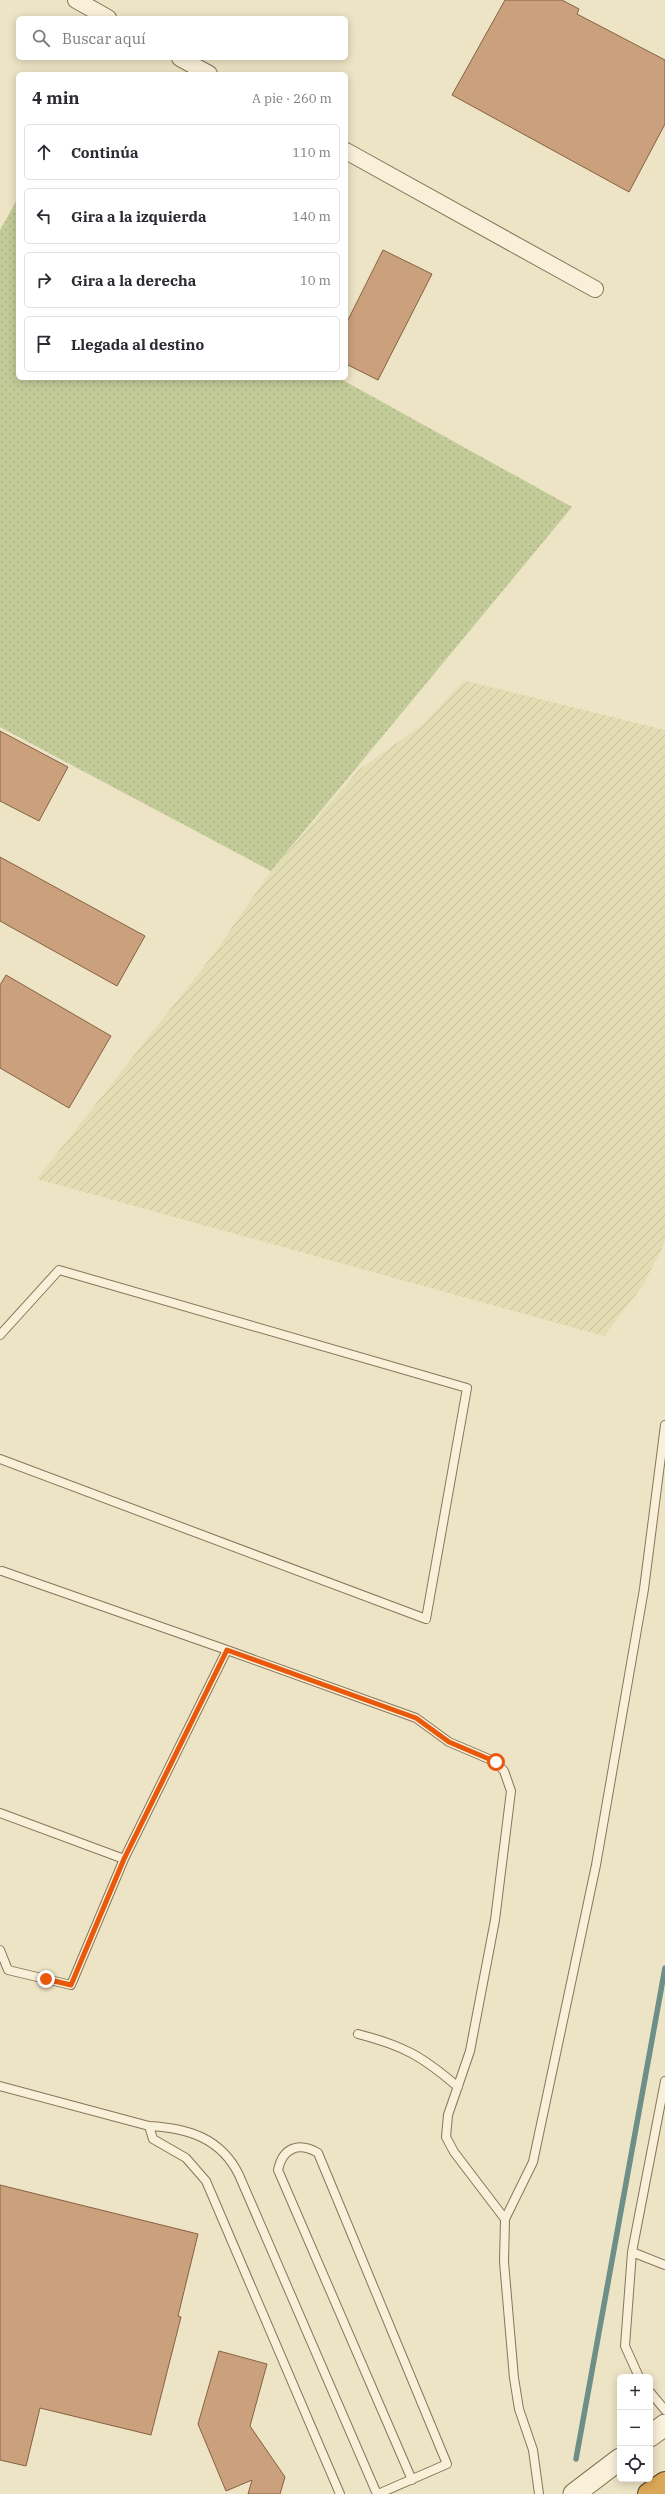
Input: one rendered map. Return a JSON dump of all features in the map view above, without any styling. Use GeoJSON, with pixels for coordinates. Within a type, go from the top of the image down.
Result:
{"type":"FeatureCollection","features":[{"type":"Feature","properties":{"kind":"highway"},"geometry":{"type":"LineString","coordinates":[[650,2494],[665,2482]]}},
{"type":"Feature","properties":{"kind":"street"},"geometry":{"type":"LineString","coordinates":[[76,0],[104,16]]}},
{"type":"Feature","properties":{"kind":"street"},"geometry":{"type":"LineString","coordinates":[[184,60],[205,72]]}},
{"type":"Feature","properties":{"kind":"street"},"geometry":{"type":"LineString","coordinates":[[348,151],[595,290]]}},
{"type":"Feature","properties":{"kind":"street"},"geometry":{"type":"LineString","coordinates":[[653,2434],[665,2425]]}},
{"type":"Feature","properties":{"kind":"street"},"geometry":{"type":"LineString","coordinates":[[574,2494],[617,2461]]}},
{"type":"Feature","properties":{"kind":"lane"},"geometry":{"type":"LineString","coordinates":[[0,1335],[59,1270],[467,1388],[426,1619],[0,1460]]}},
{"type":"Feature","properties":{"kind":"lane"},"geometry":{"type":"LineString","coordinates":[[539,2494],[533,2450],[519,2408],[514,2378],[504,2262],[505,2219],[533,2162],[596,1866],[644,1588],[665,1425]]}},
{"type":"Feature","properties":{"kind":"lane"},"geometry":{"type":"LineString","coordinates":[[2,1571],[416,1718],[449,1742],[496,1762],[504,1770],[511,1791],[495,1920],[470,2051],[448,2115],[446,2137],[454,2152],[505,2219]]}},
{"type":"Feature","properties":{"kind":"lane"},"geometry":{"type":"LineString","coordinates":[[0,1950],[8,1970],[71,1985],[124,1859],[227,1650]]}},
{"type":"Feature","properties":{"kind":"lane"},"geometry":{"type":"LineString","coordinates":[[0,1813],[124,1859]]}},
{"type":"Feature","properties":{"kind":"lane"},"geometry":{"type":"LineString","coordinates":[[358,2034],[393,2043],[428,2061],[458,2087]]}},
{"type":"Feature","properties":{"kind":"lane"},"geometry":{"type":"LineString","coordinates":[[638,2374],[624,2346],[632,2252],[665,2081]]}},
{"type":"Feature","properties":{"kind":"lane"},"geometry":{"type":"LineString","coordinates":[[0,2086],[149,2126],[170,2127],[192,2133],[222,2149],[232,2161],[377,2494],[412,2480],[447,2464],[318,2153],[308,2147],[295,2147],[284,2156],[278,2170],[412,2480]]}},
{"type":"Feature","properties":{"kind":"lane"},"geometry":{"type":"LineString","coordinates":[[149,2126],[153,2139],[186,2158],[206,2181],[340,2494]]}},
{"type":"Feature","properties":{"kind":"lane"},"geometry":{"type":"LineString","coordinates":[[632,2252],[665,2264]]}},
{"type":"Feature","properties":{"kind":"lane"},"geometry":{"type":"LineString","coordinates":[[653,2396],[665,2410]]}},
{"type":"Feature","properties":{"kind":"shaded area"},"geometry":{"type":"Polygon","coordinates":[[[467,681],[665,730],[665,1242],[643,1285],[604,1336],[37,1179],[213,955],[271,871],[359,770],[422,725],[462,683],[467,681]]]}},
{"type":"Feature","properties":{"kind":"green space"},"geometry":{"type":"Polygon","coordinates":[[[16,202],[16,380],[343,380],[572,507],[271,871],[0,727],[0,230],[16,202]]]}},
{"type":"Feature","properties":{"kind":"building"},"geometry":{"type":"Polygon","coordinates":[[[505,0],[562,0],[579,9],[577,14],[665,60],[665,124],[629,192],[452,95],[505,0]]]}},
{"type":"Feature","properties":{"kind":"building"},"geometry":{"type":"Polygon","coordinates":[[[383,250],[432,274],[378,380],[348,365],[348,320],[383,250]]]}},
{"type":"Feature","properties":{"kind":"building"},"geometry":{"type":"Polygon","coordinates":[[[0,731],[68,767],[39,821],[0,801],[0,731]]]}},
{"type":"Feature","properties":{"kind":"building"},"geometry":{"type":"Polygon","coordinates":[[[0,857],[145,936],[117,986],[0,921],[0,857]]]}},
{"type":"Feature","properties":{"kind":"building"},"geometry":{"type":"Polygon","coordinates":[[[6,975],[111,1036],[69,1108],[0,1068],[0,985],[6,975]]]}},
{"type":"Feature","properties":{"kind":"building"},"geometry":{"type":"Polygon","coordinates":[[[0,2185],[198,2234],[178,2316],[181,2317],[151,2435],[40,2408],[26,2466],[0,2460],[0,2185]]]}},
{"type":"Feature","properties":{"kind":"building"},"geometry":{"type":"Polygon","coordinates":[[[219,2351],[267,2364],[250,2426],[285,2477],[280,2494],[248,2494],[252,2480],[226,2491],[198,2424],[219,2351]]]}},
{"type":"Feature","properties":{"kind":"waterway"},"geometry":{"type":"LineString","coordinates":[[576,2459],[665,1968]]}},
{"type":"Feature","properties":{"kind":"route"},"geometry":{"type":"LineString","coordinates":[[46,1979],[71,1985],[124,1859],[227,1650],[357,1699],[416,1718],[449,1742],[496,1762]]}}]}
